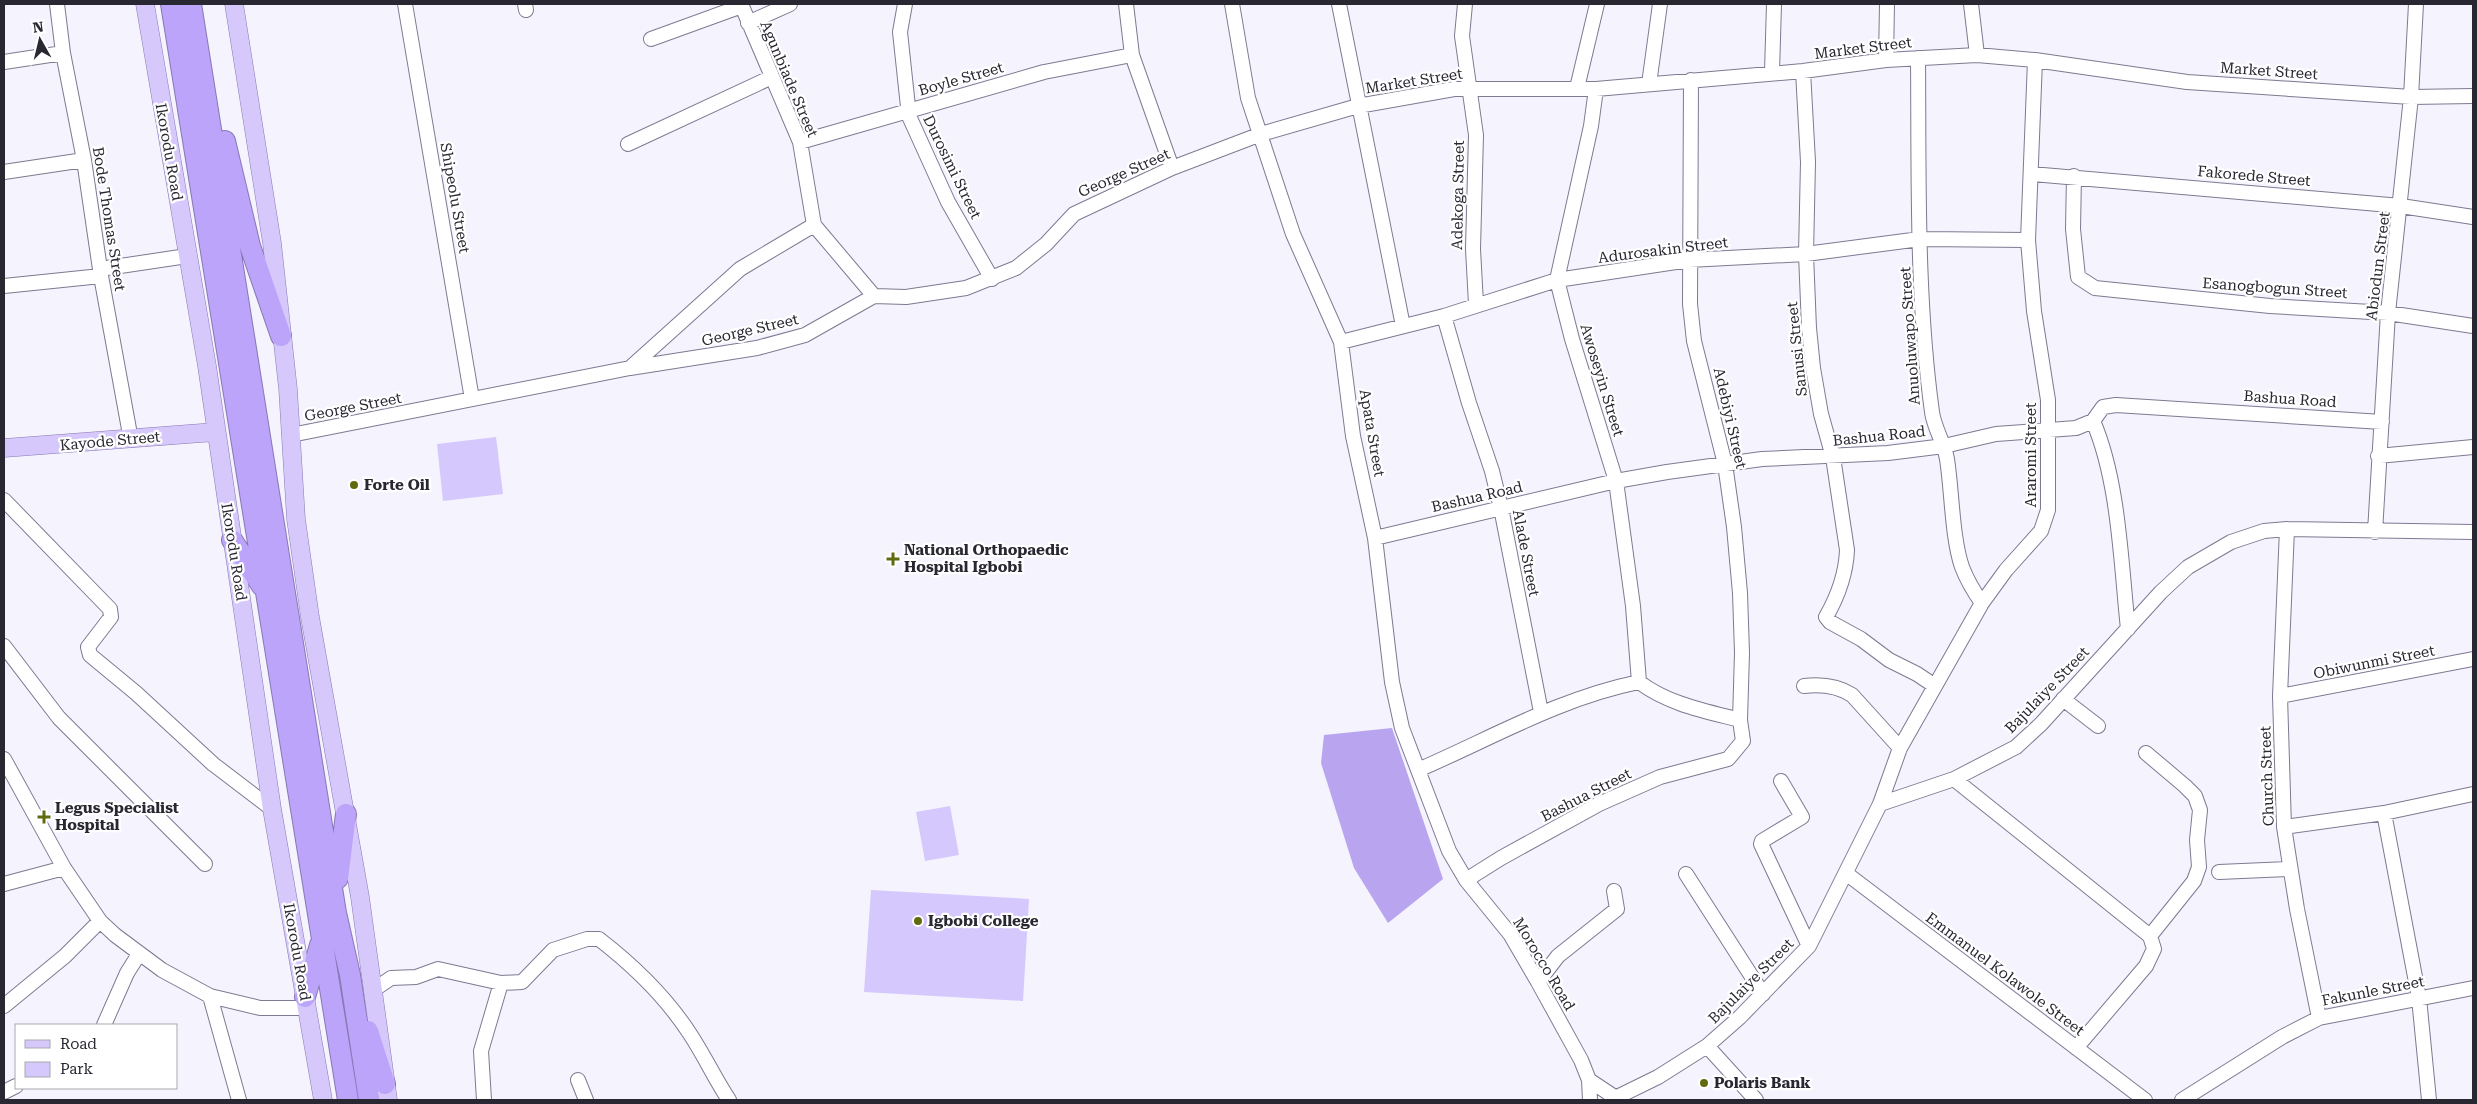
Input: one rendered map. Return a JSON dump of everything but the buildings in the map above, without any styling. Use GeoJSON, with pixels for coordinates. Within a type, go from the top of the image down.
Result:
{"type":"FeatureCollection","features":[{"type":"Feature","properties":{"kind":"highway","name":"Ikorodu Road"},"geometry":{"type":"LineString","coordinates":[[171,4],[348,1100]]}},
{"type":"Feature","properties":{"kind":"highway"},"geometry":{"type":"LineString","coordinates":[[191,4],[336,913],[350,975],[369,1100]]}},
{"type":"Feature","properties":{"kind":"highway"},"geometry":{"type":"LineString","coordinates":[[207,101],[223,131],[250,246],[281,336]]}},
{"type":"Feature","properties":{"kind":"highway"},"geometry":{"type":"LineString","coordinates":[[232,540],[267,592]]}},
{"type":"Feature","properties":{"kind":"highway"},"geometry":{"type":"LineString","coordinates":[[336,913],[338,872],[345,837],[346,814]]}},
{"type":"Feature","properties":{"kind":"highway"},"geometry":{"type":"LineString","coordinates":[[306,1003],[322,941]]}},
{"type":"Feature","properties":{"kind":"highway"},"geometry":{"type":"LineString","coordinates":[[350,975],[387,1092]]}},
{"type":"Feature","properties":{"kind":"main road","name":"Ikorodu Road"},"geometry":{"type":"LineString","coordinates":[[145,4],[207,366],[215,432],[272,809],[323,1100]]}},
{"type":"Feature","properties":{"kind":"main road"},"geometry":{"type":"LineString","coordinates":[[234,4],[271,236],[291,436],[296,519],[310,617],[346,814],[387,1092]]}},
{"type":"Feature","properties":{"kind":"main road","name":"Kayode Street"},"geometry":{"type":"LineString","coordinates":[[4,448],[131,440],[215,432]]}},
{"type":"Feature","properties":{"kind":"street","name":"Bode Thomas Street"},"geometry":{"type":"LineString","coordinates":[[57,4],[63,54],[84,160],[100,273],[131,440]]}},
{"type":"Feature","properties":{"kind":"street","name":"Shipeolu Street"},"geometry":{"type":"LineString","coordinates":[[405,4],[472,398]]}},
{"type":"Feature","properties":{"kind":"street"},"geometry":{"type":"LineString","coordinates":[[748,23],[790,4]]}},
{"type":"Feature","properties":{"kind":"street","name":"Durosimi Street"},"geometry":{"type":"LineString","coordinates":[[905,4],[900,32],[911,123],[948,202],[992,279]]}},
{"type":"Feature","properties":{"kind":"street"},"geometry":{"type":"LineString","coordinates":[[1126,4],[1132,56],[1172,168]]}},
{"type":"Feature","properties":{"kind":"street","name":"Apata Street"},"geometry":{"type":"LineString","coordinates":[[1232,4],[1248,98],[1293,234],[1341,342],[1353,436],[1375,538],[1392,682],[1402,728],[1449,851],[1464,876]]}},
{"type":"Feature","properties":{"kind":"street"},"geometry":{"type":"LineString","coordinates":[[1339,4],[1403,326]]}},
{"type":"Feature","properties":{"kind":"street","name":"Adekoga Street"},"geometry":{"type":"LineString","coordinates":[[1464,4],[1462,36],[1467,88],[1476,135],[1472,249],[1476,304]]}},
{"type":"Feature","properties":{"kind":"street"},"geometry":{"type":"LineString","coordinates":[[1577,88],[1597,4]]}},
{"type":"Feature","properties":{"kind":"street"},"geometry":{"type":"LineString","coordinates":[[1649,84],[1660,4]]}},
{"type":"Feature","properties":{"kind":"street"},"geometry":{"type":"LineString","coordinates":[[1772,72],[1774,4]]}},
{"type":"Feature","properties":{"kind":"street"},"geometry":{"type":"LineString","coordinates":[[1886,60],[1887,4]]}},
{"type":"Feature","properties":{"kind":"street"},"geometry":{"type":"LineString","coordinates":[[1971,4],[1977,55]]}},
{"type":"Feature","properties":{"kind":"street","name":"Abiodun Street"},"geometry":{"type":"LineString","coordinates":[[2374,532],[2388,313],[2401,206],[2411,97],[2416,4]]}},
{"type":"Feature","properties":{"kind":"street"},"geometry":{"type":"LineString","coordinates":[[651,39],[741,5]]}},
{"type":"Feature","properties":{"kind":"street","name":"Agunbiade Street"},"geometry":{"type":"LineString","coordinates":[[741,5],[800,142],[814,225]]}},
{"type":"Feature","properties":{"kind":"street"},"geometry":{"type":"LineString","coordinates":[[4,62],[63,54]]}},
{"type":"Feature","properties":{"kind":"street","name":"Market Street"},"geometry":{"type":"LineString","coordinates":[[1261,134],[1358,106],[1467,88],[1596,89],[1772,72],[1804,71],[1886,60],[1977,55],[2035,60],[2188,82],[2411,97],[2473,96]]}},
{"type":"Feature","properties":{"kind":"street","name":"Boyle Street"},"geometry":{"type":"LineString","coordinates":[[800,142],[1044,72],[1132,56]]}},
{"type":"Feature","properties":{"kind":"street","name":"Anuoluwapo Street"},"geometry":{"type":"LineString","coordinates":[[1918,58],[1920,240],[1926,355],[1932,415],[1944,446],[1957,549],[1969,583],[1982,604]]}},
{"type":"Feature","properties":{"kind":"street","name":"Araromi Street"},"geometry":{"type":"LineString","coordinates":[[1880,804],[1900,748],[1982,604],[2006,570],[2041,531],[2045,522],[2049,494],[2048,400],[2034,311],[2028,240],[2035,60]]}},
{"type":"Feature","properties":{"kind":"street","name":"Sanusi Street"},"geometry":{"type":"LineString","coordinates":[[1804,71],[1808,162],[1806,254],[1813,368],[1821,414],[1833,457],[1847,550],[1847,565],[1840,589],[1826,617],[1830,622],[1861,639],[1889,660],[1917,674],[1935,686]]}},
{"type":"Feature","properties":{"kind":"street"},"geometry":{"type":"LineString","coordinates":[[628,144],[772,77]]}},
{"type":"Feature","properties":{"kind":"street","name":"Adebiyi Street"},"geometry":{"type":"LineString","coordinates":[[1691,80],[1689,260],[1694,341],[1725,464],[1740,593],[1742,653],[1740,720],[1743,741],[1728,758]]}},
{"type":"Feature","properties":{"kind":"street","name":"Awoseyin Street"},"geometry":{"type":"LineString","coordinates":[[1596,89],[1591,126],[1558,280],[1572,339],[1616,481],[1633,606],[1639,682]]}},
{"type":"Feature","properties":{"kind":"street","name":"George Street"},"geometry":{"type":"LineString","coordinates":[[291,436],[472,398],[630,368],[757,348],[805,335],[874,296],[906,297],[966,288],[1016,268],[1046,244],[1074,214],[1172,168],[1261,134]]}},
{"type":"Feature","properties":{"kind":"street"},"geometry":{"type":"LineString","coordinates":[[4,172],[84,160]]}},
{"type":"Feature","properties":{"kind":"street","name":"Fakorede Street"},"geometry":{"type":"LineString","coordinates":[[2031,174],[2074,176],[2401,206],[2473,217]]}},
{"type":"Feature","properties":{"kind":"street","name":"Esanogbogun Street"},"geometry":{"type":"LineString","coordinates":[[2074,176],[2074,229],[2078,277],[2095,288],[2270,306],[2388,313],[2473,326]]}},
{"type":"Feature","properties":{"kind":"street"},"geometry":{"type":"LineString","coordinates":[[630,368],[740,269],[814,225],[874,296]]}},
{"type":"Feature","properties":{"kind":"street","name":"Adurosakin Street"},"geometry":{"type":"LineString","coordinates":[[1341,342],[1444,316],[1476,304],[1558,280],[1689,260],[1806,254],[1920,240],[2028,240]]}},
{"type":"Feature","properties":{"kind":"street"},"geometry":{"type":"LineString","coordinates":[[4,286],[100,273],[187,256]]}},
{"type":"Feature","properties":{"kind":"street","name":"Alade Street"},"geometry":{"type":"LineString","coordinates":[[1444,316],[1492,472],[1501,508],[1541,712]]}},
{"type":"Feature","properties":{"kind":"street","name":"Bashua Road"},"geometry":{"type":"LineString","coordinates":[[1375,538],[1616,481],[1762,459],[1833,457],[1944,446],[1996,434],[2076,428],[2093,421],[2103,407],[2116,405],[2382,422]]}},
{"type":"Feature","properties":{"kind":"street"},"geometry":{"type":"LineString","coordinates":[[2093,421],[2106,456],[2128,629]]}},
{"type":"Feature","properties":{"kind":"street"},"geometry":{"type":"LineString","coordinates":[[2378,456],[2473,447]]}},
{"type":"Feature","properties":{"kind":"street"},"geometry":{"type":"LineString","coordinates":[[4,500],[110,609],[111,617],[88,647],[90,655],[136,693],[213,764],[272,809]]}},
{"type":"Feature","properties":{"kind":"street","name":"Bajulaiye Street"},"geometry":{"type":"LineString","coordinates":[[1615,1099],[1658,1077],[1708,1046],[1763,994],[1809,946],[1847,874],[1880,804],[1954,779],[2016,747],[2041,724],[2161,592],[2188,567],[2231,542],[2264,531],[2287,529],[2374,532],[2473,532]]}},
{"type":"Feature","properties":{"kind":"street","name":"Church Street"},"geometry":{"type":"LineString","coordinates":[[2287,529],[2280,696],[2284,827],[2318,1018]]}},
{"type":"Feature","properties":{"kind":"street"},"geometry":{"type":"LineString","coordinates":[[4,646],[59,718],[205,864]]}},
{"type":"Feature","properties":{"kind":"street","name":"Obiwunmi Street"},"geometry":{"type":"LineString","coordinates":[[2280,696],[2473,659]]}},
{"type":"Feature","properties":{"kind":"street"},"geometry":{"type":"LineString","coordinates":[[1418,770],[1541,712],[1605,689],[1639,682],[1653,692],[1694,709],[1740,720]]}},
{"type":"Feature","properties":{"kind":"street"},"geometry":{"type":"LineString","coordinates":[[1804,686],[1835,688],[1852,695],[1900,748]]}},
{"type":"Feature","properties":{"kind":"street"},"geometry":{"type":"LineString","coordinates":[[2063,699],[2098,726]]}},
{"type":"Feature","properties":{"kind":"street"},"geometry":{"type":"LineString","coordinates":[[2146,753],[2185,786],[2194,796],[2200,810],[2197,840],[2199,867],[2194,881],[2150,936]]}},
{"type":"Feature","properties":{"kind":"street","name":"Bashua Street"},"geometry":{"type":"LineString","coordinates":[[1464,876],[1501,858],[1599,804],[1660,777],[1728,758]]}},
{"type":"Feature","properties":{"kind":"street"},"geometry":{"type":"LineString","coordinates":[[4,759],[64,868],[100,921],[139,954],[162,970],[210,996],[260,1008],[306,1003]]}},
{"type":"Feature","properties":{"kind":"street"},"geometry":{"type":"LineString","coordinates":[[1954,779],[2150,936],[2154,949],[2146,966],[2076,1048]]}},
{"type":"Feature","properties":{"kind":"street"},"geometry":{"type":"LineString","coordinates":[[1781,781],[1802,817],[1762,841],[1761,844],[1809,946]]}},
{"type":"Feature","properties":{"kind":"street"},"geometry":{"type":"LineString","coordinates":[[2284,827],[2384,813],[2473,794]]}},
{"type":"Feature","properties":{"kind":"street"},"geometry":{"type":"LineString","coordinates":[[2384,813],[2419,998],[2429,1100]]}},
{"type":"Feature","properties":{"kind":"street"},"geometry":{"type":"LineString","coordinates":[[4,884],[64,868]]}},
{"type":"Feature","properties":{"kind":"street"},"geometry":{"type":"LineString","coordinates":[[2218,872],[2290,869]]}},
{"type":"Feature","properties":{"kind":"street"},"geometry":{"type":"LineString","coordinates":[[1686,874],[1763,994]]}},
{"type":"Feature","properties":{"kind":"street","name":"Emmanuel Kolawole Street"},"geometry":{"type":"LineString","coordinates":[[1847,874],[2145,1100]]}},
{"type":"Feature","properties":{"kind":"street","name":"Morocco Road"},"geometry":{"type":"LineString","coordinates":[[1464,876],[1510,934],[1538,982],[1581,1060],[1589,1080],[1590,1100]]}},
{"type":"Feature","properties":{"kind":"street"},"geometry":{"type":"LineString","coordinates":[[1538,982],[1558,956],[1617,909],[1614,891]]}},
{"type":"Feature","properties":{"kind":"street"},"geometry":{"type":"LineString","coordinates":[[4,1006],[65,956],[100,921]]}},
{"type":"Feature","properties":{"kind":"street"},"geometry":{"type":"LineString","coordinates":[[372,991],[391,978],[416,977],[438,969],[501,983],[522,982],[553,950],[587,939],[600,939],[656,990],[690,1034],[729,1100]]}},
{"type":"Feature","properties":{"kind":"street"},"geometry":{"type":"LineString","coordinates":[[104,1024],[127,973],[139,954]]}},
{"type":"Feature","properties":{"kind":"street"},"geometry":{"type":"LineString","coordinates":[[484,1100],[481,1052],[501,983]]}},
{"type":"Feature","properties":{"kind":"street","name":"Fakunle Street"},"geometry":{"type":"LineString","coordinates":[[2182,1100],[2282,1037],[2318,1018],[2473,988]]}},
{"type":"Feature","properties":{"kind":"street"},"geometry":{"type":"LineString","coordinates":[[210,996],[239,1100]]}},
{"type":"Feature","properties":{"kind":"street"},"geometry":{"type":"LineString","coordinates":[[1708,1046],[1756,1100]]}},
{"type":"Feature","properties":{"kind":"street"},"geometry":{"type":"LineString","coordinates":[[578,1080],[586,1100]]}},
{"type":"Feature","properties":{"kind":"street"},"geometry":{"type":"LineString","coordinates":[[1589,1080],[1615,1099]]}},
{"type":"Feature","properties":{"kind":"green space"},"geometry":{"type":"Polygon","coordinates":[[[496,437],[503,494],[443,501],[437,444],[496,437]]]}},
{"type":"Feature","properties":{"kind":"green space"},"geometry":{"type":"Polygon","coordinates":[[[950,806],[959,855],[925,861],[916,812],[950,806]]]}},
{"type":"Feature","properties":{"kind":"green space"},"geometry":{"type":"Polygon","coordinates":[[[871,890],[1029,899],[1023,1001],[864,992],[871,890]]]}},
{"type":"Feature","properties":{"kind":"shaded area"},"geometry":{"type":"Polygon","coordinates":[[[1392,728],[1443,879],[1388,923],[1354,868],[1321,763],[1324,735],[1392,728]]]}},
{"type":"Feature","properties":{"kind":"place","name":"Forte Oil"},"geometry":{"type":"Point","coordinates":[354,485]}},
{"type":"Feature","properties":{"kind":"place","name":"National Orthopaedic Hospital Igbobi"},"geometry":{"type":"Point","coordinates":[893,559]}},
{"type":"Feature","properties":{"kind":"place","name":"Legus Specialist Hospital"},"geometry":{"type":"Point","coordinates":[44,817]}},
{"type":"Feature","properties":{"kind":"place","name":"Igbobi College"},"geometry":{"type":"Point","coordinates":[918,921]}},
{"type":"Feature","properties":{"kind":"place","name":"Polaris Bank"},"geometry":{"type":"Point","coordinates":[1704,1083]}}]}
